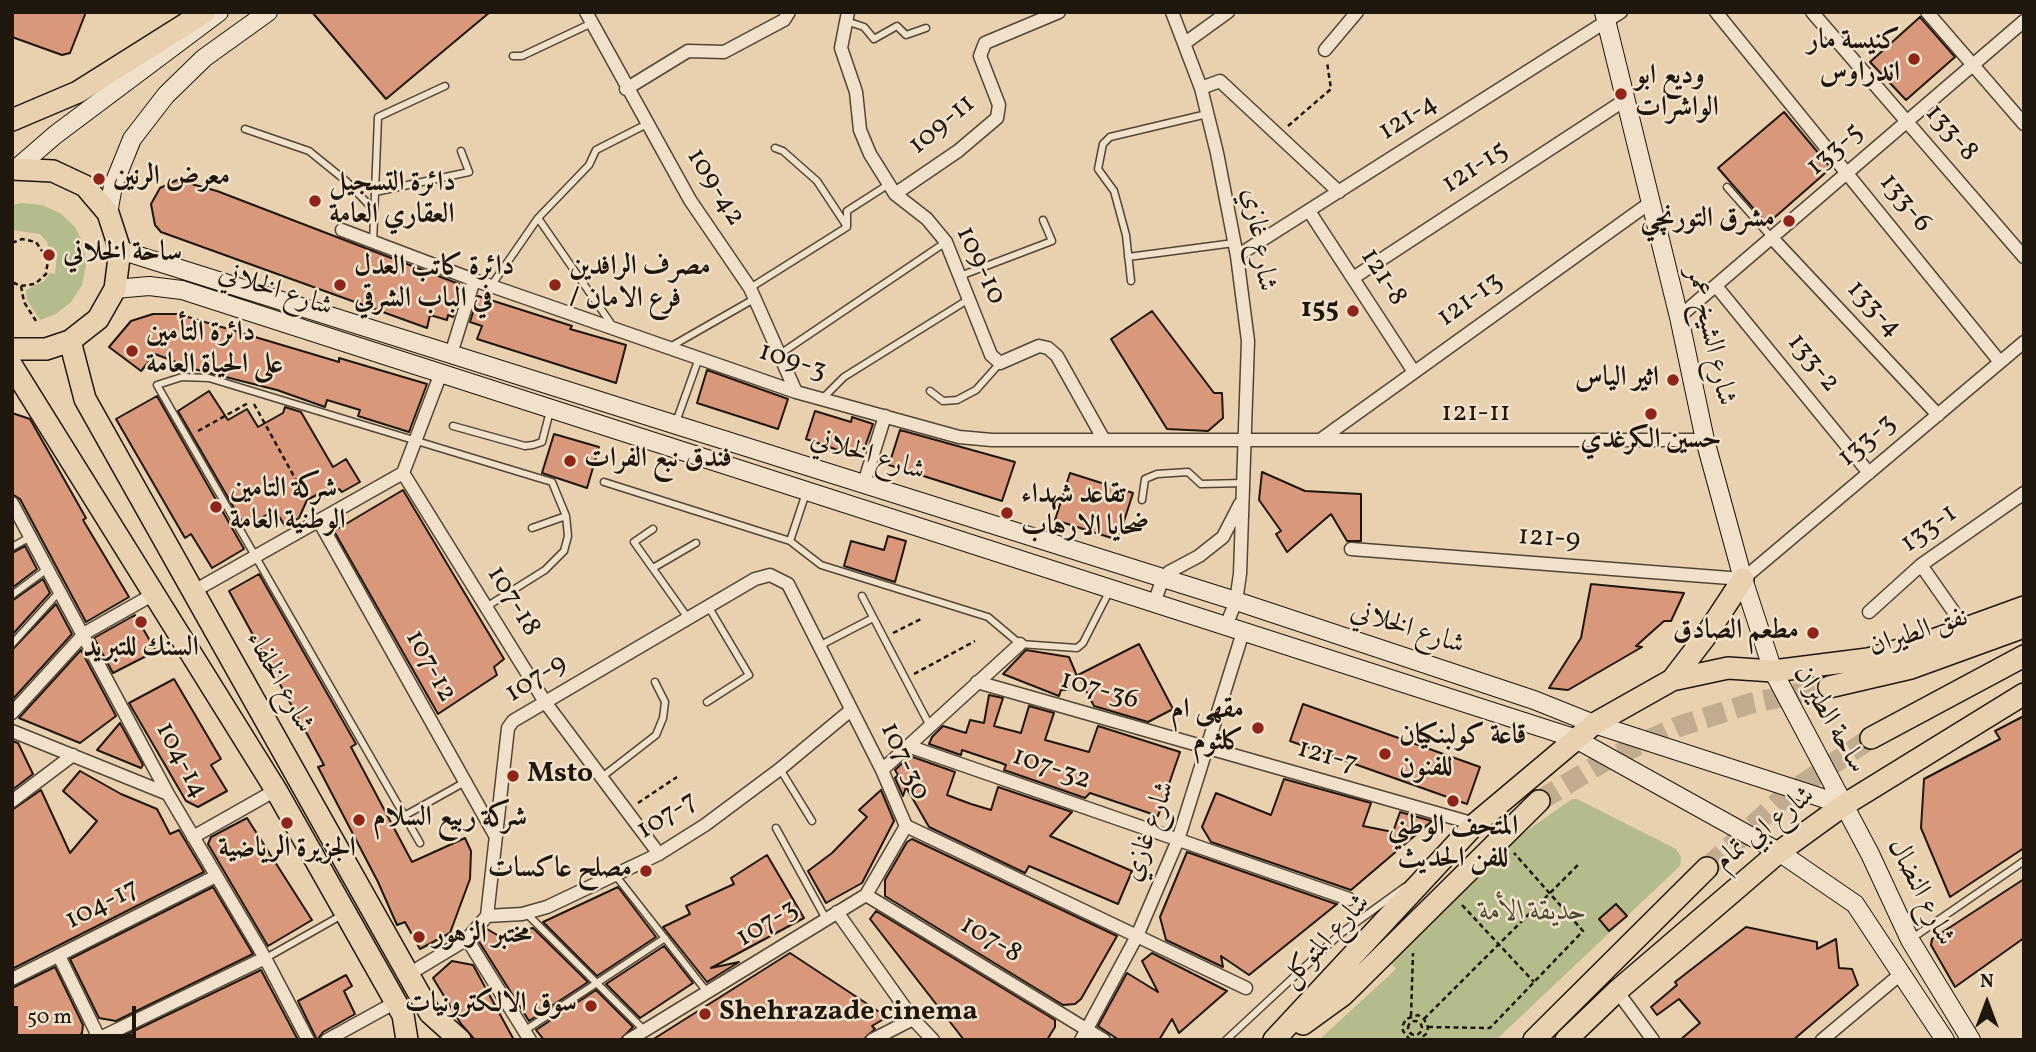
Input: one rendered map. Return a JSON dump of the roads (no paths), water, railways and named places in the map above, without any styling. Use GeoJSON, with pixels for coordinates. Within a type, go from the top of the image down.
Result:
{"type":"FeatureCollection","features":[{"type":"Feature","properties":{"kind":"main road"},"geometry":{"type":"LineString","coordinates":[[12,120],[78,92],[205,12]]}},
{"type":"Feature","properties":{"kind":"main road"},"geometry":{"type":"LineString","coordinates":[[15,169],[55,135],[219,12]]}},
{"type":"Feature","properties":{"kind":"main road"},"geometry":{"type":"LineString","coordinates":[[108,213],[113,186],[132,139],[166,96],[204,58],[268,12]]}},
{"type":"Feature","properties":{"kind":"main road","name":"شارع الشيخ عمر"},"geometry":{"type":"LineString","coordinates":[[1611,16],[1625,100],[1679,317],[1705,440],[1743,579],[1773,671]]}},
{"type":"Feature","properties":{"kind":"main road"},"geometry":{"type":"LineString","coordinates":[[12,349],[46,349],[70,341],[98,319],[115,289],[120,250],[108,213],[85,186],[53,171],[15,169]]}},
{"type":"Feature","properties":{"kind":"main road","name":"شارع الخلاني"},"geometry":{"type":"LineString","coordinates":[[120,250],[1236,601],[1534,700],[1594,724]]}},
{"type":"Feature","properties":{"kind":"main road","name":"شارع الخلاني"},"geometry":{"type":"LineString","coordinates":[[115,289],[149,286],[182,290],[1574,738]]}},
{"type":"Feature","properties":{"kind":"main road","name":"شارع الخلفاء"},"geometry":{"type":"LineString","coordinates":[[70,341],[85,399],[409,974],[435,1018],[460,1040]]}},
{"type":"Feature","properties":{"kind":"main road","name":"شارع الخلفاء"},"geometry":{"type":"LineString","coordinates":[[12,366],[276,790],[396,1002],[410,1034]]}},
{"type":"Feature","properties":{"kind":"main road"},"geometry":{"type":"LineString","coordinates":[[1672,680],[1705,637],[1743,579]]}},
{"type":"Feature","properties":{"kind":"main road"},"geometry":{"type":"LineString","coordinates":[[1773,671],[1868,659],[2024,607]]}},
{"type":"Feature","properties":{"kind":"main road","name":"نفق الطيران"},"geometry":{"type":"LineString","coordinates":[[1829,687],[1911,668],[2024,627]]}},
{"type":"Feature","properties":{"kind":"main road","name":"نفق الطيران"},"geometry":{"type":"LineString","coordinates":[[1871,738],[2024,656]]}},
{"type":"Feature","properties":{"kind":"main road","name":"ساحة الطيران"},"geometry":{"type":"LineString","coordinates":[[1574,738],[1672,680],[1728,668],[1773,671],[1844,805]]}},
{"type":"Feature","properties":{"kind":"main road","name":"شارع ابي تمام"},"geometry":{"type":"LineString","coordinates":[[1566,1040],[1617,991],[1779,852],[1844,805],[2024,694]]}},
{"type":"Feature","properties":{"kind":"main road","name":"ساحة الطيران"},"geometry":{"type":"LineString","coordinates":[[1594,724],[1844,805]]}},
{"type":"Feature","properties":{"kind":"main road"},"geometry":{"type":"LineString","coordinates":[[1574,738],[1779,852]]}},
{"type":"Feature","properties":{"kind":"main road","name":"شارع المتوكل"},"geometry":{"type":"LineString","coordinates":[[1274,1040],[1475,824],[1574,738]]}},
{"type":"Feature","properties":{"kind":"main road"},"geometry":{"type":"LineString","coordinates":[[1282,1040],[1343,995],[1539,801]]}},
{"type":"Feature","properties":{"kind":"main road","name":"شارع النضال"},"geometry":{"type":"LineString","coordinates":[[1844,805],[1910,940],[1971,1040]]}},
{"type":"Feature","properties":{"kind":"main road","name":"شارع النضال"},"geometry":{"type":"LineString","coordinates":[[1779,852],[1855,904],[1945,1040]]}},
{"type":"Feature","properties":{"kind":"main road"},"geometry":{"type":"LineString","coordinates":[[1534,1040],[1707,868]]}},
{"type":"Feature","properties":{"kind":"main road"},"geometry":{"type":"LineString","coordinates":[[435,1018],[445,1040]]}},
{"type":"Feature","properties":{"kind":"street"},"geometry":{"type":"LineString","coordinates":[[626,89],[688,51],[724,51],[748,41],[784,20],[789,12]]}},
{"type":"Feature","properties":{"kind":"street","name":"109-11"},"geometry":{"type":"LineString","coordinates":[[892,189],[958,151],[997,118],[999,105],[980,56],[985,43],[1059,12]]}},
{"type":"Feature","properties":{"kind":"street","name":"شارع غازي"},"geometry":{"type":"LineString","coordinates":[[1085,1035],[1137,936],[1178,840],[1206,750],[1234,629],[1245,483],[1248,341],[1236,250],[1208,114],[1172,12]]}},
{"type":"Feature","properties":{"kind":"street"},"geometry":{"type":"LineString","coordinates":[[1185,43],[1228,12]]}},
{"type":"Feature","properties":{"kind":"street","name":"133-6"},"geometry":{"type":"LineString","coordinates":[[1716,12],[2000,362]]}},
{"type":"Feature","properties":{"kind":"street","name":"133-8"},"geometry":{"type":"LineString","coordinates":[[1812,12],[2024,257]]}},
{"type":"Feature","properties":{"kind":"street"},"geometry":{"type":"LineString","coordinates":[[1927,12],[2024,124]]}},
{"type":"Feature","properties":{"kind":"street"},"geometry":{"type":"LineString","coordinates":[[2020,12],[2024,19]]}},
{"type":"Feature","properties":{"kind":"street"},"geometry":{"type":"LineString","coordinates":[[1325,50],[1353,14]]}},
{"type":"Feature","properties":{"kind":"street","name":"121-4"},"geometry":{"type":"LineString","coordinates":[[1236,250],[1309,211],[1611,16]]}},
{"type":"Feature","properties":{"kind":"street","name":"109-42"},"geometry":{"type":"LineString","coordinates":[[590,17],[626,89],[691,200],[752,293],[796,392]]}},
{"type":"Feature","properties":{"kind":"street","name":"109-10"},"geometry":{"type":"LineString","coordinates":[[847,17],[841,48],[856,92],[860,130],[870,155],[892,189],[927,219],[946,242],[991,355],[1000,363]]}},
{"type":"Feature","properties":{"kind":"street","name":"133-5"},"geometry":{"type":"LineString","coordinates":[[1679,317],[2024,19]]}},
{"type":"Feature","properties":{"kind":"street"},"geometry":{"type":"LineString","coordinates":[[1201,88],[1220,81],[1339,192]]}},
{"type":"Feature","properties":{"kind":"street","name":"121-15"},"geometry":{"type":"LineString","coordinates":[[1353,278],[1625,100]]}},
{"type":"Feature","properties":{"kind":"street","name":"121-13"},"geometry":{"type":"LineString","coordinates":[[1320,440],[1651,202]]}},
{"type":"Feature","properties":{"kind":"street","name":"121-8"},"geometry":{"type":"LineString","coordinates":[[1309,211],[1413,372]]}},
{"type":"Feature","properties":{"kind":"street","name":"109-3"},"geometry":{"type":"LineString","coordinates":[[342,230],[474,280],[796,392],[970,438],[1246,440]]}},
{"type":"Feature","properties":{"kind":"street","name":"133-4"},"geometry":{"type":"LineString","coordinates":[[1772,238],[1938,415]]}},
{"type":"Feature","properties":{"kind":"street"},"geometry":{"type":"LineString","coordinates":[[451,354],[474,280]]}},
{"type":"Feature","properties":{"kind":"street","name":"133-2"},"geometry":{"type":"LineString","coordinates":[[1716,286],[1869,473]]}},
{"type":"Feature","properties":{"kind":"street","name":"133-3"},"geometry":{"type":"LineString","coordinates":[[1743,579],[2024,342]]}},
{"type":"Feature","properties":{"kind":"street"},"geometry":{"type":"LineString","coordinates":[[1000,363],[1039,346],[1048,348],[1057,356],[1104,440]]}},
{"type":"Feature","properties":{"kind":"street"},"geometry":{"type":"LineString","coordinates":[[194,591],[403,473],[441,373]]}},
{"type":"Feature","properties":{"kind":"street"},"geometry":{"type":"LineString","coordinates":[[864,483],[885,416]]}},
{"type":"Feature","properties":{"kind":"street","name":"121-11"},"geometry":{"type":"LineString","coordinates":[[1246,440],[1705,440]]}},
{"type":"Feature","properties":{"kind":"street","name":"107-18"},"geometry":{"type":"LineString","coordinates":[[403,473],[545,702],[659,854]]}},
{"type":"Feature","properties":{"kind":"street","name":"شارع غازي"},"geometry":{"type":"LineString","coordinates":[[1163,578],[1176,567],[1212,548],[1223,537],[1239,511],[1245,483]]}},
{"type":"Feature","properties":{"kind":"street","name":"133-1"},"geometry":{"type":"LineString","coordinates":[[1869,612],[1921,565],[2024,493]]}},
{"type":"Feature","properties":{"kind":"street","name":"104-14"},"geometry":{"type":"LineString","coordinates":[[12,503],[85,633],[169,794],[265,958],[308,1040]]}},
{"type":"Feature","properties":{"kind":"street","name":"107-12"},"geometry":{"type":"LineString","coordinates":[[319,521],[496,838]]}},
{"type":"Feature","properties":{"kind":"street","name":"121-9"},"geometry":{"type":"LineString","coordinates":[[1351,549],[1743,579]]}},
{"type":"Feature","properties":{"kind":"street"},"geometry":{"type":"LineString","coordinates":[[1921,565],[1965,628]]}},
{"type":"Feature","properties":{"kind":"street","name":"107-9"},"geometry":{"type":"LineString","coordinates":[[487,916],[508,728],[513,721],[755,579],[770,575]]}},
{"type":"Feature","properties":{"kind":"street","name":"107-30"},"geometry":{"type":"LineString","coordinates":[[770,575],[788,583],[882,770],[905,826],[1246,988]]}},
{"type":"Feature","properties":{"kind":"street"},"geometry":{"type":"LineString","coordinates":[[1154,603],[1163,578]]}},
{"type":"Feature","properties":{"kind":"street"},"geometry":{"type":"LineString","coordinates":[[12,713],[85,633],[154,594]]}},
{"type":"Feature","properties":{"kind":"street"},"geometry":{"type":"LineString","coordinates":[[882,770],[1020,644]]}},
{"type":"Feature","properties":{"kind":"street","name":"107-36"},"geometry":{"type":"LineString","coordinates":[[977,682],[1206,750]]}},
{"type":"Feature","properties":{"kind":"street","name":"107-7"},"geometry":{"type":"LineString","coordinates":[[487,916],[526,913],[547,907],[659,854],[705,825],[780,769],[851,710]]}},
{"type":"Feature","properties":{"kind":"street"},"geometry":{"type":"LineString","coordinates":[[12,731],[169,794]]}},
{"type":"Feature","properties":{"kind":"street","name":"107-32"},"geometry":{"type":"LineString","coordinates":[[908,746],[1349,900]]}},
{"type":"Feature","properties":{"kind":"street","name":"121-7"},"geometry":{"type":"LineString","coordinates":[[1206,750],[1475,824]]}},
{"type":"Feature","properties":{"kind":"street"},"geometry":{"type":"LineString","coordinates":[[12,801],[73,755]]}},
{"type":"Feature","properties":{"kind":"street"},"geometry":{"type":"LineString","coordinates":[[193,837],[276,790]]}},
{"type":"Feature","properties":{"kind":"street"},"geometry":{"type":"LineString","coordinates":[[866,895],[905,826]]}},
{"type":"Feature","properties":{"kind":"street","name":"104-17"},"geometry":{"type":"LineString","coordinates":[[12,979],[216,876]]}},
{"type":"Feature","properties":{"kind":"street","name":"107-3"},"geometry":{"type":"LineString","coordinates":[[629,1040],[866,895]]}},
{"type":"Feature","properties":{"kind":"street","name":"107-8"},"geometry":{"type":"LineString","coordinates":[[866,895],[1085,1035],[1104,1040]]}},
{"type":"Feature","properties":{"kind":"street"},"geometry":{"type":"LineString","coordinates":[[832,915],[913,1019],[933,1040]]}},
{"type":"Feature","properties":{"kind":"street"},"geometry":{"type":"LineString","coordinates":[[409,974],[467,939],[487,916]]}},
{"type":"Feature","properties":{"kind":"street"},"geometry":{"type":"LineString","coordinates":[[467,939],[527,1035]]}},
{"type":"Feature","properties":{"kind":"street"},"geometry":{"type":"LineString","coordinates":[[59,956],[98,1039],[265,958]]}},
{"type":"Feature","properties":{"kind":"street"},"geometry":{"type":"LineString","coordinates":[[1822,1040],[1902,972]]}},
{"type":"Feature","properties":{"kind":"street"},"geometry":{"type":"LineString","coordinates":[[1617,991],[1653,1040]]}},
{"type":"Feature","properties":{"kind":"street"},"geometry":{"type":"LineString","coordinates":[[327,1040],[396,1002]]}},
{"type":"Feature","properties":{"kind":"street"},"geometry":{"type":"LineString","coordinates":[[872,1040],[913,1019]]}},
{"type":"Feature","properties":{"kind":"lane"},"geometry":{"type":"LineString","coordinates":[[513,56],[522,56],[590,17]]}},
{"type":"Feature","properties":{"kind":"lane"},"geometry":{"type":"LineString","coordinates":[[847,17],[864,27],[874,39],[897,26],[906,35],[926,28]]}},
{"type":"Feature","properties":{"kind":"lane"},"geometry":{"type":"LineString","coordinates":[[373,243],[377,117],[445,86]]}},
{"type":"Feature","properties":{"kind":"lane"},"geometry":{"type":"LineString","coordinates":[[1131,281],[1126,235],[1114,191],[1098,169],[1103,144],[1110,137],[1208,114]]}},
{"type":"Feature","properties":{"kind":"lane"},"geometry":{"type":"LineString","coordinates":[[491,286],[538,218],[589,165],[596,150],[647,124]]}},
{"type":"Feature","properties":{"kind":"lane"},"geometry":{"type":"LineString","coordinates":[[245,129],[309,151],[346,181],[374,210]]}},
{"type":"Feature","properties":{"kind":"lane"},"geometry":{"type":"LineString","coordinates":[[775,148],[783,151],[817,181],[847,227]]}},
{"type":"Feature","properties":{"kind":"lane"},"geometry":{"type":"LineString","coordinates":[[375,192],[468,172],[461,152]]}},
{"type":"Feature","properties":{"kind":"lane"},"geometry":{"type":"LineString","coordinates":[[1727,187],[1772,238]]}},
{"type":"Feature","properties":{"kind":"lane"},"geometry":{"type":"LineString","coordinates":[[847,227],[847,211],[892,189]]}},
{"type":"Feature","properties":{"kind":"lane"},"geometry":{"type":"LineString","coordinates":[[538,218],[615,329]]}},
{"type":"Feature","properties":{"kind":"lane"},"geometry":{"type":"LineString","coordinates":[[960,276],[1052,241],[1043,220]]}},
{"type":"Feature","properties":{"kind":"lane"},"geometry":{"type":"LineString","coordinates":[[668,348],[847,227]]}},
{"type":"Feature","properties":{"kind":"lane"},"geometry":{"type":"LineString","coordinates":[[780,354],[946,242]]}},
{"type":"Feature","properties":{"kind":"lane"},"geometry":{"type":"LineString","coordinates":[[1128,257],[1236,250]]}},
{"type":"Feature","properties":{"kind":"lane"},"geometry":{"type":"LineString","coordinates":[[822,399],[844,377],[969,299]]}},
{"type":"Feature","properties":{"kind":"lane"},"geometry":{"type":"LineString","coordinates":[[675,424],[699,358]]}},
{"type":"Feature","properties":{"kind":"lane"},"geometry":{"type":"LineString","coordinates":[[930,391],[943,401],[957,400],[976,390],[1000,363]]}},
{"type":"Feature","properties":{"kind":"lane"},"geometry":{"type":"LineString","coordinates":[[420,843],[157,385],[182,377],[209,378],[552,482],[566,516],[568,536],[564,551],[545,570],[486,607]]}},
{"type":"Feature","properties":{"kind":"lane"},"geometry":{"type":"LineString","coordinates":[[453,426],[525,446],[533,445],[542,442],[551,409]]}},
{"type":"Feature","properties":{"kind":"lane"},"geometry":{"type":"LineString","coordinates":[[1142,500],[1145,479],[1157,474],[1188,472],[1200,484],[1245,483]]}},
{"type":"Feature","properties":{"kind":"lane"},"geometry":{"type":"LineString","coordinates":[[604,482],[790,541],[821,565],[988,617],[1020,644],[1071,650],[1083,643],[1110,589]]}},
{"type":"Feature","properties":{"kind":"lane"},"geometry":{"type":"LineString","coordinates":[[790,541],[806,491]]}},
{"type":"Feature","properties":{"kind":"lane"},"geometry":{"type":"LineString","coordinates":[[532,528],[566,516]]}},
{"type":"Feature","properties":{"kind":"lane"},"geometry":{"type":"LineString","coordinates":[[653,529],[634,542],[688,618]]}},
{"type":"Feature","properties":{"kind":"lane"},"geometry":{"type":"LineString","coordinates":[[12,547],[32,536]]}},
{"type":"Feature","properties":{"kind":"lane"},"geometry":{"type":"LineString","coordinates":[[653,568],[696,543]]}},
{"type":"Feature","properties":{"kind":"lane"},"geometry":{"type":"LineString","coordinates":[[12,595],[49,568]]}},
{"type":"Feature","properties":{"kind":"lane"},"geometry":{"type":"LineString","coordinates":[[12,644],[61,590]]}},
{"type":"Feature","properties":{"kind":"lane"},"geometry":{"type":"LineString","coordinates":[[862,596],[930,726]]}},
{"type":"Feature","properties":{"kind":"lane"},"geometry":{"type":"LineString","coordinates":[[706,702],[749,675],[708,606]]}},
{"type":"Feature","properties":{"kind":"lane"},"geometry":{"type":"LineString","coordinates":[[819,646],[873,618]]}},
{"type":"Feature","properties":{"kind":"lane"},"geometry":{"type":"LineString","coordinates":[[601,777],[656,735],[663,718],[665,702],[655,682]]}},
{"type":"Feature","properties":{"kind":"lane"},"geometry":{"type":"LineString","coordinates":[[780,769],[812,821]]}},
{"type":"Feature","properties":{"kind":"lane"},"geometry":{"type":"LineString","coordinates":[[404,816],[465,782]]}},
{"type":"Feature","properties":{"kind":"lane"},"geometry":{"type":"LineString","coordinates":[[776,828],[832,915]]}},
{"type":"Feature","properties":{"kind":"lane"},"geometry":{"type":"LineString","coordinates":[[1910,940],[2024,861]]}},
{"type":"Feature","properties":{"kind":"lane"},"geometry":{"type":"LineString","coordinates":[[1226,1040],[1340,934],[1385,899],[1431,872]]}},
{"type":"Feature","properties":{"kind":"lane"},"geometry":{"type":"LineString","coordinates":[[616,876],[707,992]]}},
{"type":"Feature","properties":{"kind":"lane"},"geometry":{"type":"LineString","coordinates":[[526,913],[644,1030]]}},
{"type":"Feature","properties":{"kind":"lane"},"geometry":{"type":"LineString","coordinates":[[265,958],[344,914]]}},
{"type":"Feature","properties":{"kind":"lane"},"geometry":{"type":"LineString","coordinates":[[527,1035],[596,983],[665,938]]}},
{"type":"Feature","properties":{"kind":"tunnel"},"geometry":{"type":"LineString","coordinates":[[1539,801],[1606,760],[1677,727],[1752,703],[1829,687]]}},
{"type":"Feature","properties":{"kind":"tunnel"},"geometry":{"type":"LineString","coordinates":[[1707,868],[1784,797],[1871,738]]}},
{"type":"Feature","properties":{"kind":"place","name":"كنيسة مار اندراوس"},"geometry":{"type":"Point","coordinates":[1914,59]}},
{"type":"Feature","properties":{"kind":"place","name":"وديع ابو الواشرات"},"geometry":{"type":"Point","coordinates":[1621,94]}},
{"type":"Feature","properties":{"kind":"place","name":"معرض الرنين"},"geometry":{"type":"Point","coordinates":[99,179]}},
{"type":"Feature","properties":{"kind":"place","name":"دائرة التسجيل العقاري العامة"},"geometry":{"type":"Point","coordinates":[315,201]}},
{"type":"Feature","properties":{"kind":"place","name":"مشرق التورنچي"},"geometry":{"type":"Point","coordinates":[1789,221]}},
{"type":"Feature","properties":{"kind":"place","name":"ساحة الخلاني"},"geometry":{"type":"Point","coordinates":[49,255]}},
{"type":"Feature","properties":{"kind":"place","name":"دائرة كاتب العدل في الباب الشرقي"},"geometry":{"type":"Point","coordinates":[340,285]}},
{"type":"Feature","properties":{"kind":"place","name":"مصرف الرافدين / فرع الامان"},"geometry":{"type":"Point","coordinates":[555,285]}},
{"type":"Feature","properties":{"kind":"place","name":"155"},"geometry":{"type":"Point","coordinates":[1353,311]}},
{"type":"Feature","properties":{"kind":"place","name":"دائرة التأمين على الحياة العامة"},"geometry":{"type":"Point","coordinates":[132,351]}},
{"type":"Feature","properties":{"kind":"place","name":"اثير الياس"},"geometry":{"type":"Point","coordinates":[1673,380]}},
{"type":"Feature","properties":{"kind":"place","name":"حسين الكرغدي"},"geometry":{"type":"Point","coordinates":[1651,414]}},
{"type":"Feature","properties":{"kind":"place","name":"فندق نبع الفرات"},"geometry":{"type":"Point","coordinates":[570,461]}},
{"type":"Feature","properties":{"kind":"place","name":"شركة التامين الوطنية العامة"},"geometry":{"type":"Point","coordinates":[216,507]}},
{"type":"Feature","properties":{"kind":"place","name":"تقاعد شهداء ضحايا الارهاب"},"geometry":{"type":"Point","coordinates":[1007,513]}},
{"type":"Feature","properties":{"kind":"place","name":"السنك للتبريد"},"geometry":{"type":"Point","coordinates":[141,622]}},
{"type":"Feature","properties":{"kind":"place","name":"مطعم الصادق"},"geometry":{"type":"Point","coordinates":[1813,633]}},
{"type":"Feature","properties":{"kind":"place","name":"مقهى ام كلثوم"},"geometry":{"type":"Point","coordinates":[1258,728]}},
{"type":"Feature","properties":{"kind":"place","name":"قاعة كولبنكيان للفنون"},"geometry":{"type":"Point","coordinates":[1385,754]}},
{"type":"Feature","properties":{"kind":"place","name":"Msto"},"geometry":{"type":"Point","coordinates":[513,776]}},
{"type":"Feature","properties":{"kind":"place","name":"المتحف الوطني للفن الحديث"},"geometry":{"type":"Point","coordinates":[1453,801]}},
{"type":"Feature","properties":{"kind":"place","name":"شركة ربيع السلام"},"geometry":{"type":"Point","coordinates":[359,820]}},
{"type":"Feature","properties":{"kind":"place","name":"الجزيرة الرياضية"},"geometry":{"type":"Point","coordinates":[287,823]}},
{"type":"Feature","properties":{"kind":"place","name":"مصلح عاكسات"},"geometry":{"type":"Point","coordinates":[646,871]}},
{"type":"Feature","properties":{"kind":"place","name":"مختبر الزهور"},"geometry":{"type":"Point","coordinates":[419,937]}},
{"type":"Feature","properties":{"kind":"place","name":"سوق الالكترونيات"},"geometry":{"type":"Point","coordinates":[591,1006]}},
{"type":"Feature","properties":{"kind":"place","name":"Shehrazade cinema"},"geometry":{"type":"Point","coordinates":[705,1014]}},
{"type":"Feature","properties":{"kind":"park label","name":"حديقة الأمة"},"geometry":{"type":"Point","coordinates":[1533,914]}}]}
